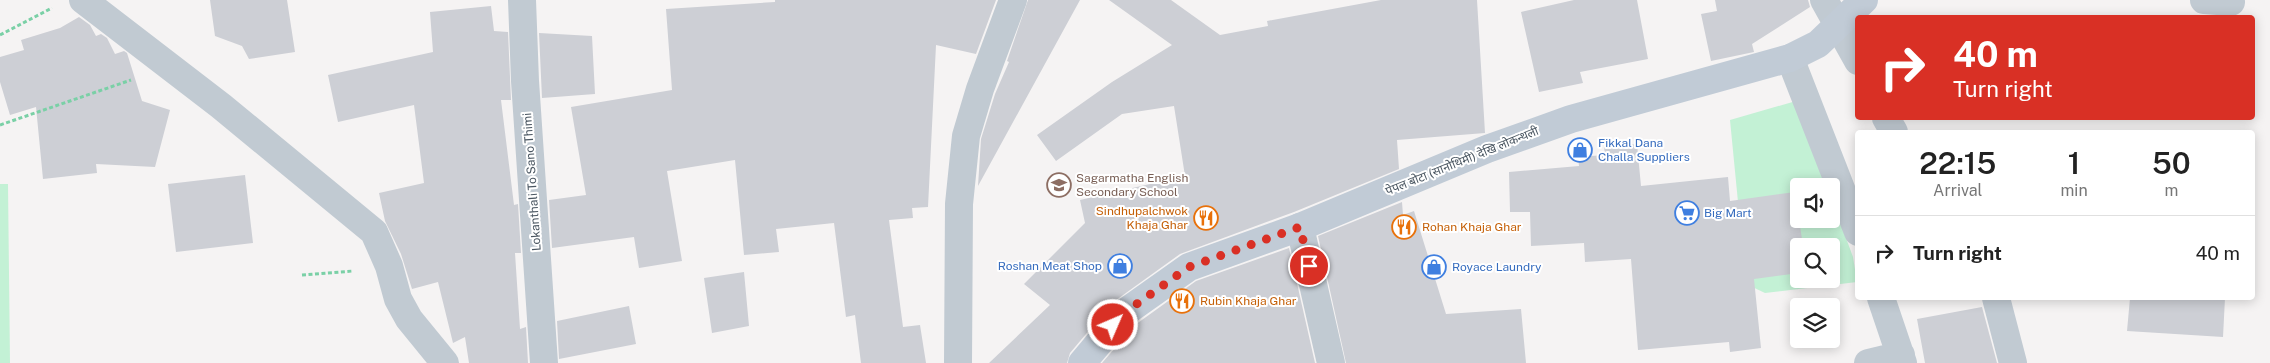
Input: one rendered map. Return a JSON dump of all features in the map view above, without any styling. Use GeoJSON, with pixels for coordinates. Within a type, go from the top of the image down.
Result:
{"type":"FeatureCollection","features":[{"type":"Feature","properties":{"kind":"main road","name":"पेपल बोटा (सानोथिमी) देखि लोकन्थली"},"geometry":{"type":"LineString","coordinates":[[1082,363],[1124,313],[1189,267],[1300,227],[1488,149],[1571,119],[1790,58],[1818,44],[1864,0]]}},
{"type":"Feature","properties":{"kind":"street","name":"Lokanthali To Sano Thimi"},"geometry":{"type":"LineString","coordinates":[[522,0],[525,81],[544,363]]}},
{"type":"Feature","properties":{"kind":"street"},"geometry":{"type":"LineString","coordinates":[[958,363],[959,204],[966,136],[980,89],[1013,0]]}},
{"type":"Feature","properties":{"kind":"street"},"geometry":{"type":"LineString","coordinates":[[1824,0],[1855,56]]}},
{"type":"Feature","properties":{"kind":"street"},"geometry":{"type":"LineString","coordinates":[[2204,0],[2231,2]]}},
{"type":"Feature","properties":{"kind":"street"},"geometry":{"type":"LineString","coordinates":[[71,2],[170,66],[374,232],[389,266],[398,299],[409,319],[445,363]]}},
{"type":"Feature","properties":{"kind":"street"},"geometry":{"type":"LineString","coordinates":[[1790,58],[1855,224]]}},
{"type":"Feature","properties":{"kind":"street"},"geometry":{"type":"LineString","coordinates":[[1300,227],[1331,363]]}},
{"type":"Feature","properties":{"kind":"street"},"geometry":{"type":"LineString","coordinates":[[1868,363],[1902,359],[1882,300]]}},
{"type":"Feature","properties":{"kind":"street"},"geometry":{"type":"LineString","coordinates":[[1997,300],[2013,363]]}},
{"type":"Feature","properties":{"kind":"path"},"geometry":{"type":"LineString","coordinates":[[0,35],[71,2]]}},
{"type":"Feature","properties":{"kind":"path"},"geometry":{"type":"LineString","coordinates":[[0,125],[170,66]]}},
{"type":"Feature","properties":{"kind":"path"},"geometry":{"type":"LineString","coordinates":[[302,275],[337,274],[389,266]]}},
{"type":"Feature","properties":{"kind":"green space"},"geometry":{"type":"Polygon","coordinates":[[[1796,101],[1824,178],[1790,178],[1790,228],[1840,228],[1840,222],[1853,257],[1855,282],[1840,284],[1840,238],[1790,238],[1790,288],[1807,288],[1765,293],[1746,284],[1730,120],[1796,101]]]}},
{"type":"Feature","properties":{"kind":"green space"},"geometry":{"type":"Polygon","coordinates":[[[0,184],[8,184],[10,363],[0,363],[0,184]]]}},
{"type":"Feature","properties":{"kind":"building"},"geometry":{"type":"Polygon","coordinates":[[[210,0],[287,0],[295,52],[249,59],[242,46],[215,36],[210,0]]]}},
{"type":"Feature","properties":{"kind":"building"},"geometry":{"type":"Polygon","coordinates":[[[775,0],[996,0],[976,54],[936,45],[928,207],[912,208],[913,218],[889,220],[903,327],[920,325],[926,363],[861,363],[855,315],[846,317],[834,223],[776,229],[779,252],[744,255],[735,160],[667,171],[682,261],[639,268],[634,237],[552,248],[549,200],[586,195],[571,107],[672,90],[666,9],[775,2],[775,0]]]}},
{"type":"Feature","properties":{"kind":"building"},"geometry":{"type":"Polygon","coordinates":[[[1028,0],[1080,0],[978,186],[981,139],[995,94],[1009,62],[1007,61],[1028,0]]]}},
{"type":"Feature","properties":{"kind":"building"},"geometry":{"type":"Polygon","coordinates":[[[1109,0],[1171,0],[1220,35],[1268,26],[1267,21],[1381,0],[1477,0],[1485,133],[1397,140],[1399,169],[1294,212],[1180,254],[1112,303],[1070,353],[1067,363],[989,363],[1050,305],[1024,284],[1085,223],[1080,200],[1185,176],[1174,106],[1122,114],[1056,161],[1037,135],[1112,82],[1172,45],[1109,0]]]}},
{"type":"Feature","properties":{"kind":"building"},"geometry":{"type":"Polygon","coordinates":[[[1574,0],[1637,0],[1648,59],[1580,72],[1583,83],[1539,92],[1521,12],[1574,0]]]}},
{"type":"Feature","properties":{"kind":"building"},"geometry":{"type":"Polygon","coordinates":[[[1715,0],[1808,0],[1810,7],[1752,44],[1754,52],[1711,61],[1701,14],[1717,11],[1715,0]]]}},
{"type":"Feature","properties":{"kind":"building"},"geometry":{"type":"Polygon","coordinates":[[[491,6],[494,31],[508,32],[511,100],[501,100],[514,205],[518,204],[521,253],[515,253],[520,329],[526,327],[528,363],[469,363],[465,337],[453,343],[438,282],[412,289],[401,254],[385,221],[379,193],[424,183],[414,105],[338,122],[328,75],[433,52],[430,12],[491,6]]]}},
{"type":"Feature","properties":{"kind":"building"},"geometry":{"type":"Polygon","coordinates":[[[79,17],[90,25],[96,36],[101,34],[107,38],[115,54],[124,51],[127,53],[142,101],[170,110],[155,167],[96,164],[97,173],[43,179],[36,107],[10,115],[0,82],[0,57],[24,50],[21,40],[60,28],[79,17]]]}},
{"type":"Feature","properties":{"kind":"building"},"geometry":{"type":"Polygon","coordinates":[[[539,33],[592,36],[595,94],[542,98],[539,33]]]}},
{"type":"Feature","properties":{"kind":"building"},"geometry":{"type":"Polygon","coordinates":[[[1637,144],[1641,186],[1728,177],[1730,201],[1790,193],[1790,228],[1800,228],[1802,238],[1790,238],[1790,274],[1754,279],[1761,348],[1730,352],[1729,342],[1638,350],[1631,259],[1585,262],[1584,243],[1531,246],[1530,212],[1510,212],[1509,172],[1579,166],[1578,157],[1605,155],[1604,147],[1637,144]]]}},
{"type":"Feature","properties":{"kind":"building"},"geometry":{"type":"Polygon","coordinates":[[[245,175],[253,243],[176,252],[168,184],[245,175]]]}},
{"type":"Feature","properties":{"kind":"building"},"geometry":{"type":"Polygon","coordinates":[[[1402,202],[1403,215],[1414,211],[1446,314],[1521,309],[1526,363],[1346,363],[1318,236],[1402,202]]]}},
{"type":"Feature","properties":{"kind":"building"},"geometry":{"type":"Polygon","coordinates":[[[1289,248],[1315,363],[1102,363],[1135,325],[1196,281],[1289,248]]]}},
{"type":"Feature","properties":{"kind":"building"},"geometry":{"type":"Polygon","coordinates":[[[744,272],[749,326],[712,333],[704,278],[744,272]]]}},
{"type":"Feature","properties":{"kind":"building"},"geometry":{"type":"Polygon","coordinates":[[[2130,300],[2225,300],[2223,337],[2127,331],[2130,300]]]}},
{"type":"Feature","properties":{"kind":"building"},"geometry":{"type":"Polygon","coordinates":[[[629,306],[636,344],[559,359],[557,321],[629,306]]]}},
{"type":"Feature","properties":{"kind":"building"},"geometry":{"type":"Polygon","coordinates":[[[1982,307],[1997,363],[1925,363],[1917,319],[1982,307]]]}},
{"type":"Feature","properties":{"kind":"place","name":"Fikkal Dana Challa Suppliers"},"geometry":{"type":"Point","coordinates":[1580,150]}},
{"type":"Feature","properties":{"kind":"place","name":"Sagarmatha English Secondary School"},"geometry":{"type":"Point","coordinates":[1059,185]}},
{"type":"Feature","properties":{"kind":"place","name":"Big Mart"},"geometry":{"type":"Point","coordinates":[1687,213]}},
{"type":"Feature","properties":{"kind":"place","name":"Sindhupalchwok Khaja Ghar"},"geometry":{"type":"Point","coordinates":[1206,218]}},
{"type":"Feature","properties":{"kind":"place","name":"Rohan Khaja Ghar"},"geometry":{"type":"Point","coordinates":[1404,227]}},
{"type":"Feature","properties":{"kind":"place","name":"Roshan Meat Shop"},"geometry":{"type":"Point","coordinates":[1120,266]}},
{"type":"Feature","properties":{"kind":"place","name":"Royace Laundry"},"geometry":{"type":"Point","coordinates":[1434,267]}},
{"type":"Feature","properties":{"kind":"place","name":"Rubin Khaja Ghar"},"geometry":{"type":"Point","coordinates":[1182,301]}},
{"type":"Feature","properties":{"kind":"route"},"geometry":{"type":"LineString","coordinates":[[1113,325],[1124,313],[1189,267],[1300,227],[1309,266]]}}]}
